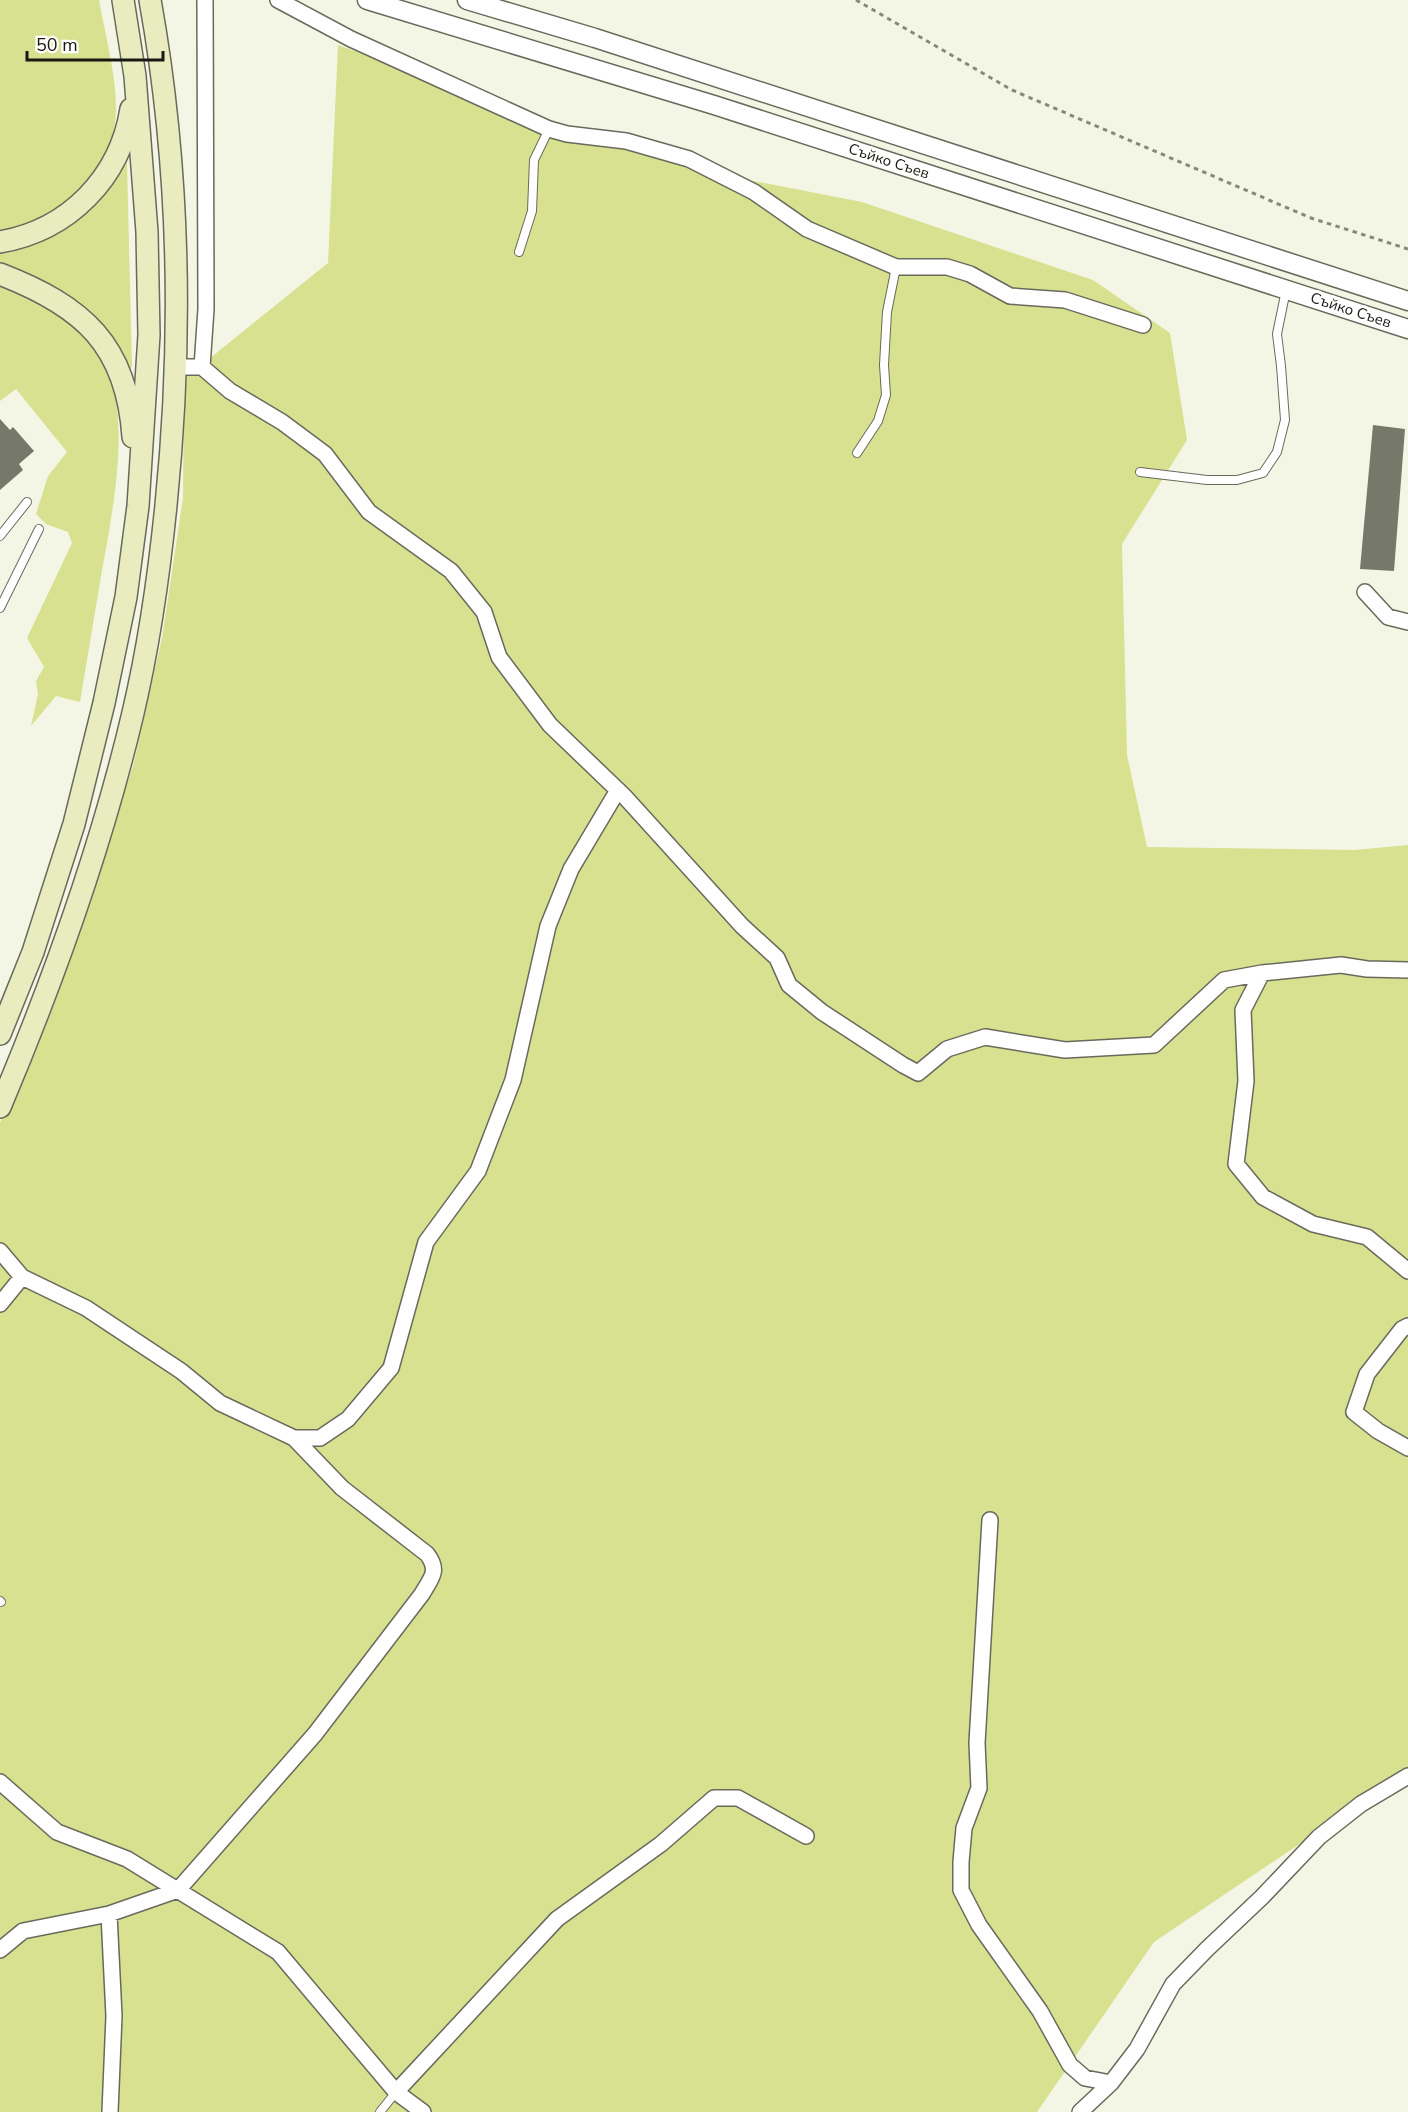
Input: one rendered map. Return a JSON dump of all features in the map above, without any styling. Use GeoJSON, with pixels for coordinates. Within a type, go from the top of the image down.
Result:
{"type":"FeatureCollection","features":[{"type":"Feature","properties":{"kind":"main road"},"geometry":{"type":"LineString","coordinates":[[0,1107],[57,968],[100,838],[134,712],[153,610],[161,550],[176,367],[176,229],[162,72],[151,8]]}},
{"type":"Feature","properties":{"kind":"main road"},"geometry":{"type":"LineString","coordinates":[[0,1034],[33,952],[74,824],[104,703],[124,607],[138,506],[149,335],[147,232],[135,76],[125,10]]}},
{"type":"Feature","properties":{"kind":"main road"},"geometry":{"type":"LineString","coordinates":[[0,242],[35,233],[76,209],[92,194],[107,175],[124,140],[135,76]]}},
{"type":"Feature","properties":{"kind":"main road"},"geometry":{"type":"LineString","coordinates":[[0,274],[55,299],[73,312],[103,342],[113,358],[126,386],[132,416],[138,506]]}},
{"type":"Feature","properties":{"kind":"street"},"geometry":{"type":"LineString","coordinates":[[202,367],[206,309],[205,0]]}},
{"type":"Feature","properties":{"kind":"street"},"geometry":{"type":"LineString","coordinates":[[278,0],[351,39],[549,129],[567,134],[626,141],[689,159],[754,192],[807,229],[896,267],[947,267],[970,274],[1010,296],[1065,300],[1143,325]]}},
{"type":"Feature","properties":{"kind":"street","name":"Съйко Съев"},"geometry":{"type":"LineString","coordinates":[[368,0],[714,105],[1408,328]]}},
{"type":"Feature","properties":{"kind":"street","name":"Съйко Съев"},"geometry":{"type":"LineString","coordinates":[[467,0],[629,49],[1408,302]]}},
{"type":"Feature","properties":{"kind":"street"},"geometry":{"type":"LineString","coordinates":[[176,367],[202,367],[230,391],[282,422],[325,454],[369,512],[452,571],[484,612],[499,657],[550,725],[618,790],[742,926],[777,958],[789,985],[822,1012],[918,1073],[948,1049],[985,1037],[1065,1050],[1154,1045],[1224,980],[1262,973],[1341,965],[1367,969],[1408,970]]}},
{"type":"Feature","properties":{"kind":"street"},"geometry":{"type":"LineString","coordinates":[[1365,592],[1388,617],[1408,622]]}},
{"type":"Feature","properties":{"kind":"street"},"geometry":{"type":"LineString","coordinates":[[294,1438],[320,1438],[348,1419],[391,1368],[426,1242],[478,1171],[513,1080],[548,926],[571,869],[618,790]]}},
{"type":"Feature","properties":{"kind":"street"},"geometry":{"type":"LineString","coordinates":[[1262,973],[1243,1010],[1246,1081],[1236,1164],[1263,1197],[1313,1224],[1367,1237],[1408,1271]]}},
{"type":"Feature","properties":{"kind":"street"},"geometry":{"type":"LineString","coordinates":[[0,1251],[22,1277],[86,1308],[181,1371],[220,1403],[294,1438],[342,1488],[427,1554],[433,1561],[434,1573],[422,1594],[315,1734],[178,1890],[110,1914],[23,1931],[0,1950]]}},
{"type":"Feature","properties":{"kind":"street"},"geometry":{"type":"LineString","coordinates":[[0,1304],[22,1277]]}},
{"type":"Feature","properties":{"kind":"street"},"geometry":{"type":"LineString","coordinates":[[1406,1323],[1367,1374],[1354,1412],[1378,1431],[1408,1448]]}},
{"type":"Feature","properties":{"kind":"street"},"geometry":{"type":"LineString","coordinates":[[990,1520],[977,1743],[979,1788],[964,1828],[960,1890],[979,1924],[1040,2011],[1070,2064],[1085,2078],[1111,2084]]}},
{"type":"Feature","properties":{"kind":"street"},"geometry":{"type":"LineString","coordinates":[[1080,2112],[1111,2084],[1137,2049],[1173,1984],[1262,1897],[1319,1837],[1361,1804],[1408,1776]]}},
{"type":"Feature","properties":{"kind":"street"},"geometry":{"type":"LineString","coordinates":[[0,1782],[57,1832],[127,1859],[278,1952],[396,2092],[423,2112]]}},
{"type":"Feature","properties":{"kind":"street"},"geometry":{"type":"LineString","coordinates":[[396,2092],[557,1919],[661,1844],[714,1798],[738,1798],[806,1836]]}},
{"type":"Feature","properties":{"kind":"street"},"geometry":{"type":"LineString","coordinates":[[110,1914],[114,2016],[110,2112]]}},
{"type":"Feature","properties":{"kind":"lane"},"geometry":{"type":"LineString","coordinates":[[519,252],[532,211],[534,160],[549,129]]}},
{"type":"Feature","properties":{"kind":"lane"},"geometry":{"type":"LineString","coordinates":[[857,453],[878,421],[886,395],[884,365],[887,312],[896,267]]}},
{"type":"Feature","properties":{"kind":"lane"},"geometry":{"type":"LineString","coordinates":[[1140,472],[1207,480],[1237,480],[1263,473],[1277,452],[1285,420],[1277,334],[1286,290]]}},
{"type":"Feature","properties":{"kind":"lane"},"geometry":{"type":"LineString","coordinates":[[0,536],[27,502]]}},
{"type":"Feature","properties":{"kind":"lane"},"geometry":{"type":"LineString","coordinates":[[0,608],[39,529]]}},
{"type":"Feature","properties":{"kind":"lane"},"geometry":{"type":"LineString","coordinates":[[380,2112],[396,2092]]}},
{"type":"Feature","properties":{"kind":"path"},"geometry":{"type":"LineString","coordinates":[[856,0],[1012,90],[1311,218],[1408,249]]}},
{"type":"Feature","properties":{"kind":"green space"},"geometry":{"type":"Polygon","coordinates":[[[0,0],[99,0],[112,68],[116,109],[109,146],[101,163],[78,193],[48,215],[27,225],[0,233],[0,0]]]}},
{"type":"Feature","properties":{"kind":"green space"},"geometry":{"type":"Polygon","coordinates":[[[338,45],[687,168],[862,202],[1093,280],[1170,333],[1187,440],[1122,544],[1127,755],[1147,847],[1355,850],[1408,845],[1408,1771],[1154,1942],[1037,2112],[0,2112],[0,1123],[33,1049],[85,911],[133,766],[162,638],[183,498],[184,379],[328,263],[338,45]]]}},
{"type":"Feature","properties":{"kind":"green space"},"geometry":{"type":"Polygon","coordinates":[[[126,161],[132,367],[129,370],[0,267],[0,250],[54,233],[89,210],[99,200],[118,169],[126,161]]]}},
{"type":"Feature","properties":{"kind":"green space"},"geometry":{"type":"Polygon","coordinates":[[[0,286],[29,297],[48,308],[69,323],[87,341],[108,372],[115,393],[118,418],[119,445],[114,501],[80,702],[56,696],[31,726],[38,694],[36,681],[44,667],[27,638],[72,543],[68,532],[46,524],[36,514],[48,476],[67,452],[16,389],[0,401],[0,286]]]}},
{"type":"Feature","properties":{"kind":"building"},"geometry":{"type":"Polygon","coordinates":[[[0,419],[10,430],[13,427],[34,451],[19,464],[23,470],[0,490],[0,419]]]}},
{"type":"Feature","properties":{"kind":"building"},"geometry":{"type":"Polygon","coordinates":[[[1373,425],[1405,429],[1394,571],[1360,569],[1373,425]]]}}]}
